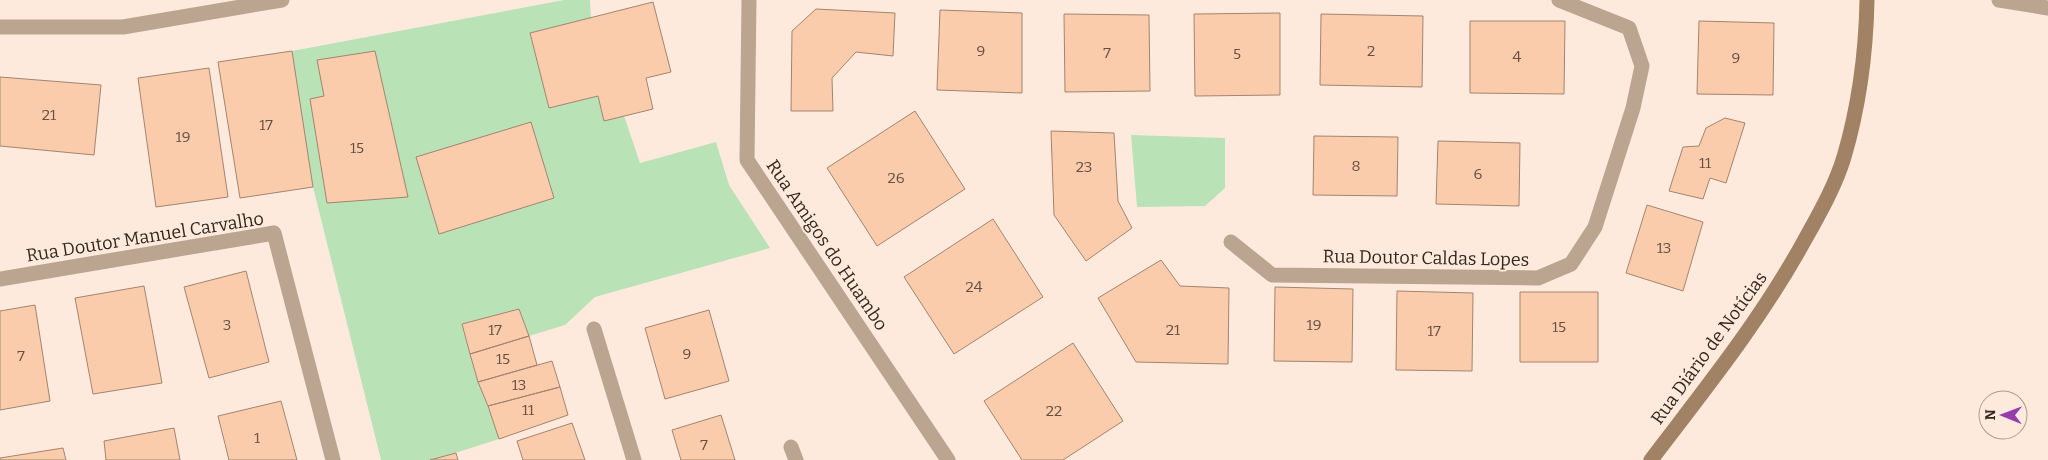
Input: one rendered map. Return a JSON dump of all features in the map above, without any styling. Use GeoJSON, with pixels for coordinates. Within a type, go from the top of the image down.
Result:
{"type":"FeatureCollection","features":[{"type":"Feature","properties":{"kind":"main road","name":"Rua Diário de Notícias"},"geometry":{"type":"LineString","coordinates":[[1651,460],[1744,338],[1784,278],[1820,213],[1843,159],[1857,101],[1864,57],[1867,0]]}},
{"type":"Feature","properties":{"kind":"street"},"geometry":{"type":"LineString","coordinates":[[0,27],[123,27],[282,0]]}},
{"type":"Feature","properties":{"kind":"street","name":"Rua Amigos do Huambo"},"geometry":{"type":"LineString","coordinates":[[750,0],[748,160],[948,460]]}},
{"type":"Feature","properties":{"kind":"street","name":"Rua Doutor Caldas Lopes"},"geometry":{"type":"LineString","coordinates":[[1231,242],[1272,275],[1538,278],[1572,264],[1595,227],[1633,108],[1642,66],[1629,28],[1559,0]]}},
{"type":"Feature","properties":{"kind":"street"},"geometry":{"type":"LineString","coordinates":[[1999,0],[2048,8]]}},
{"type":"Feature","properties":{"kind":"street","name":"Rua Doutor Manuel Carvalho"},"geometry":{"type":"LineString","coordinates":[[0,279],[274,233],[333,460]]}},
{"type":"Feature","properties":{"kind":"street"},"geometry":{"type":"LineString","coordinates":[[594,330],[634,460]]}},
{"type":"Feature","properties":{"kind":"green space"},"geometry":{"type":"Polygon","coordinates":[[[564,0],[590,0],[591,18],[640,163],[716,142],[729,185],[770,248],[595,297],[565,325],[529,336],[519,309],[462,324],[474,367],[499,439],[433,460],[381,460],[313,187],[292,51],[564,0]]]}},
{"type":"Feature","properties":{"kind":"green space"},"geometry":{"type":"Polygon","coordinates":[[[1131,135],[1225,138],[1225,188],[1205,206],[1137,207],[1131,135]]]}},
{"type":"Feature","properties":{"kind":"building"},"geometry":{"type":"Polygon","coordinates":[[[653,2],[671,72],[646,78],[653,109],[604,121],[598,96],[549,108],[530,33],[653,2]]]}},
{"type":"Feature","properties":{"kind":"building"},"geometry":{"type":"Polygon","coordinates":[[[816,9],[895,13],[893,56],[856,52],[832,78],[833,111],[791,111],[792,31],[816,9]]]}},
{"type":"Feature","properties":{"kind":"building"},"geometry":{"type":"Polygon","coordinates":[[[940,10],[1022,13],[1022,93],[937,90],[940,10]]]}},
{"type":"Feature","properties":{"kind":"building"},"geometry":{"type":"Polygon","coordinates":[[[1280,13],[1280,95],[1195,96],[1194,14],[1280,13]]]}},
{"type":"Feature","properties":{"kind":"building"},"geometry":{"type":"Polygon","coordinates":[[[1064,14],[1149,15],[1150,91],[1065,92],[1064,14]]]}},
{"type":"Feature","properties":{"kind":"building"},"geometry":{"type":"Polygon","coordinates":[[[1321,14],[1423,16],[1422,87],[1320,85],[1321,14]]]}},
{"type":"Feature","properties":{"kind":"building"},"geometry":{"type":"Polygon","coordinates":[[[1470,21],[1565,21],[1564,94],[1470,93],[1470,21]]]}},
{"type":"Feature","properties":{"kind":"building"},"geometry":{"type":"Polygon","coordinates":[[[1699,21],[1774,23],[1773,95],[1697,94],[1699,21]]]}},
{"type":"Feature","properties":{"kind":"building"},"geometry":{"type":"Polygon","coordinates":[[[292,51],[313,187],[240,198],[218,62],[292,51]]]}},
{"type":"Feature","properties":{"kind":"building"},"geometry":{"type":"Polygon","coordinates":[[[375,51],[408,197],[327,203],[310,99],[324,96],[317,60],[375,51]]]}},
{"type":"Feature","properties":{"kind":"building"},"geometry":{"type":"Polygon","coordinates":[[[209,68],[228,197],[156,207],[138,78],[209,68]]]}},
{"type":"Feature","properties":{"kind":"building"},"geometry":{"type":"Polygon","coordinates":[[[0,77],[101,85],[94,155],[0,146],[0,77]]]}},
{"type":"Feature","properties":{"kind":"building"},"geometry":{"type":"Polygon","coordinates":[[[915,111],[965,189],[877,246],[827,168],[915,111]]]}},
{"type":"Feature","properties":{"kind":"building"},"geometry":{"type":"Polygon","coordinates":[[[1725,118],[1745,123],[1726,183],[1710,178],[1703,199],[1669,191],[1683,147],[1699,146],[1706,128],[1725,118]]]}},
{"type":"Feature","properties":{"kind":"building"},"geometry":{"type":"Polygon","coordinates":[[[531,122],[554,198],[439,234],[416,157],[531,122]]]}},
{"type":"Feature","properties":{"kind":"building"},"geometry":{"type":"Polygon","coordinates":[[[1051,131],[1114,133],[1118,201],[1132,228],[1086,261],[1054,215],[1051,131]]]}},
{"type":"Feature","properties":{"kind":"building"},"geometry":{"type":"Polygon","coordinates":[[[1314,136],[1398,137],[1397,196],[1313,195],[1314,136]]]}},
{"type":"Feature","properties":{"kind":"building"},"geometry":{"type":"Polygon","coordinates":[[[1438,141],[1520,143],[1519,206],[1436,204],[1438,141]]]}},
{"type":"Feature","properties":{"kind":"building"},"geometry":{"type":"Polygon","coordinates":[[[1647,205],[1703,222],[1683,291],[1626,273],[1647,205]]]}},
{"type":"Feature","properties":{"kind":"building"},"geometry":{"type":"Polygon","coordinates":[[[993,219],[1043,297],[954,354],[904,277],[993,219]]]}},
{"type":"Feature","properties":{"kind":"building"},"geometry":{"type":"Polygon","coordinates":[[[1161,260],[1180,286],[1229,288],[1228,364],[1136,362],[1098,298],[1161,260]]]}},
{"type":"Feature","properties":{"kind":"building"},"geometry":{"type":"Polygon","coordinates":[[[246,271],[269,362],[209,378],[184,287],[246,271]]]}},
{"type":"Feature","properties":{"kind":"building"},"geometry":{"type":"Polygon","coordinates":[[[144,286],[162,383],[93,394],[75,298],[144,286]]]}},
{"type":"Feature","properties":{"kind":"building"},"geometry":{"type":"Polygon","coordinates":[[[1275,287],[1353,289],[1352,362],[1274,361],[1275,287]]]}},
{"type":"Feature","properties":{"kind":"building"},"geometry":{"type":"Polygon","coordinates":[[[1397,291],[1473,293],[1472,371],[1396,370],[1397,291]]]}},
{"type":"Feature","properties":{"kind":"building"},"geometry":{"type":"Polygon","coordinates":[[[1520,292],[1598,292],[1598,362],[1520,362],[1520,292]]]}},
{"type":"Feature","properties":{"kind":"building"},"geometry":{"type":"Polygon","coordinates":[[[35,305],[50,401],[0,410],[0,311],[35,305]]]}},
{"type":"Feature","properties":{"kind":"building"},"geometry":{"type":"Polygon","coordinates":[[[519,309],[529,336],[470,354],[462,324],[519,309]]]}},
{"type":"Feature","properties":{"kind":"building"},"geometry":{"type":"Polygon","coordinates":[[[709,310],[729,381],[665,399],[645,328],[709,310]]]}},
{"type":"Feature","properties":{"kind":"building"},"geometry":{"type":"Polygon","coordinates":[[[529,336],[537,365],[478,382],[470,354],[529,336]]]}},
{"type":"Feature","properties":{"kind":"building"},"geometry":{"type":"Polygon","coordinates":[[[1073,343],[1123,421],[1063,460],[1022,460],[984,401],[1073,343]]]}},
{"type":"Feature","properties":{"kind":"building"},"geometry":{"type":"Polygon","coordinates":[[[552,361],[560,387],[488,406],[478,382],[552,361]]]}},
{"type":"Feature","properties":{"kind":"building"},"geometry":{"type":"Polygon","coordinates":[[[560,387],[568,415],[499,439],[488,406],[560,387]]]}},
{"type":"Feature","properties":{"kind":"building"},"geometry":{"type":"Polygon","coordinates":[[[281,401],[297,460],[229,460],[218,416],[281,401]]]}},
{"type":"Feature","properties":{"kind":"building"},"geometry":{"type":"Polygon","coordinates":[[[721,415],[735,460],[681,460],[672,430],[721,415]]]}},
{"type":"Feature","properties":{"kind":"building"},"geometry":{"type":"Polygon","coordinates":[[[572,423],[585,460],[523,460],[517,441],[572,423]]]}},
{"type":"Feature","properties":{"kind":"building"},"geometry":{"type":"Polygon","coordinates":[[[174,428],[180,460],[106,460],[104,441],[174,428]]]}},
{"type":"Feature","properties":{"kind":"building"},"geometry":{"type":"Polygon","coordinates":[[[63,448],[66,460],[0,460],[0,458],[63,448]]]}},
{"type":"Feature","properties":{"kind":"building"},"geometry":{"type":"Polygon","coordinates":[[[456,453],[458,460],[430,460],[456,453]]]}}]}
